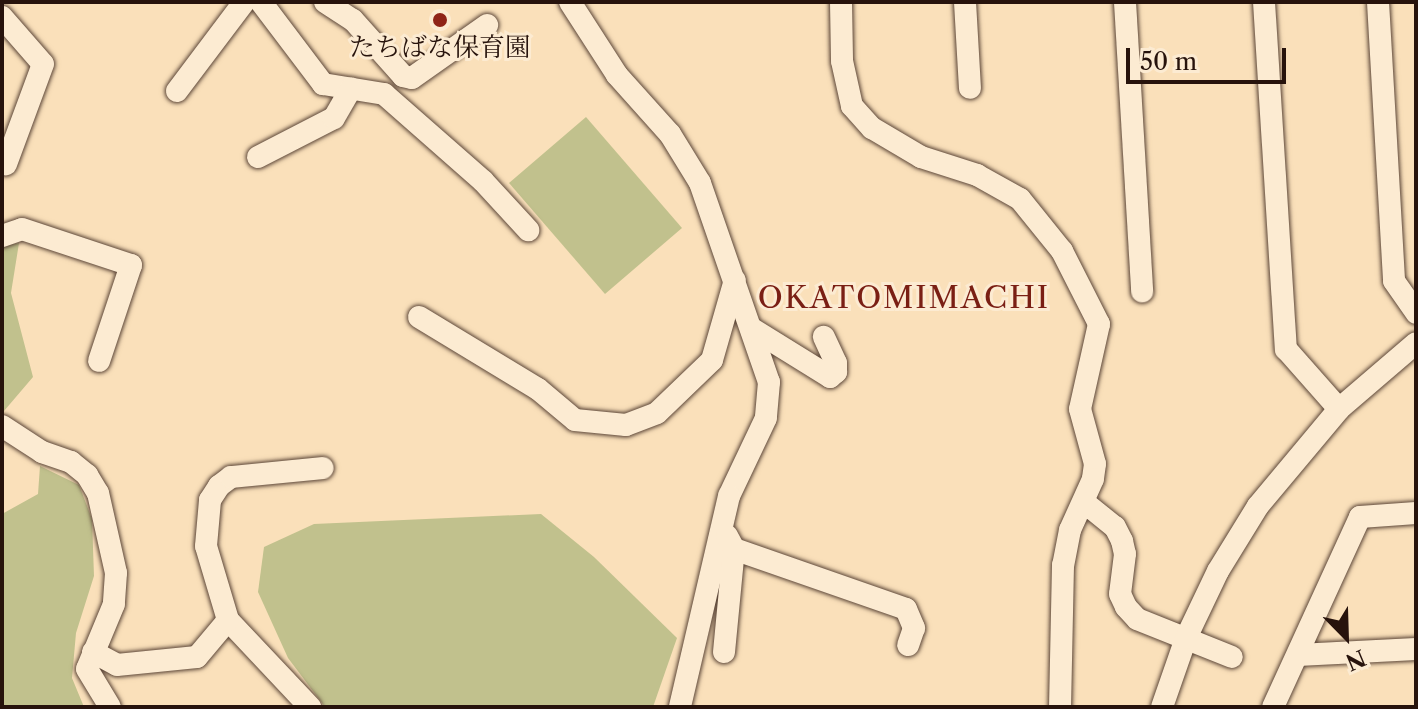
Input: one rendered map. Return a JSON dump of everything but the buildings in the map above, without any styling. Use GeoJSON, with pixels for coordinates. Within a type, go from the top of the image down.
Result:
{"type":"FeatureCollection","features":[{"type":"Feature","properties":{"kind":"street"},"geometry":{"type":"LineString","coordinates":[[177,91],[244,2]]}},
{"type":"Feature","properties":{"kind":"street"},"geometry":{"type":"LineString","coordinates":[[261,2],[323,84],[384,94],[483,181],[528,230]]}},
{"type":"Feature","properties":{"kind":"street"},"geometry":{"type":"LineString","coordinates":[[325,2],[353,20],[403,76],[412,78],[487,25]]}},
{"type":"Feature","properties":{"kind":"street"},"geometry":{"type":"LineString","coordinates":[[570,2],[617,75],[670,134],[700,183],[751,328],[771,398],[729,496],[680,707]]}},
{"type":"Feature","properties":{"kind":"street"},"geometry":{"type":"LineString","coordinates":[[841,2],[842,61],[852,106],[872,128],[921,157],[977,175],[1020,199],[1062,251],[1099,324],[1080,409],[1095,464],[1085,503],[1070,530],[1063,565],[1060,707]]}},
{"type":"Feature","properties":{"kind":"street"},"geometry":{"type":"LineString","coordinates":[[965,2],[970,88]]}},
{"type":"Feature","properties":{"kind":"street"},"geometry":{"type":"LineString","coordinates":[[1125,2],[1142,292]]}},
{"type":"Feature","properties":{"kind":"street"},"geometry":{"type":"LineString","coordinates":[[1264,2],[1286,349],[1339,409]]}},
{"type":"Feature","properties":{"kind":"street"},"geometry":{"type":"LineString","coordinates":[[1378,2],[1394,281],[1416,313]]}},
{"type":"Feature","properties":{"kind":"street"},"geometry":{"type":"LineString","coordinates":[[2,17],[43,64],[6,164]]}},
{"type":"Feature","properties":{"kind":"street"},"geometry":{"type":"LineString","coordinates":[[258,157],[334,118],[351,89]]}},
{"type":"Feature","properties":{"kind":"street"},"geometry":{"type":"LineString","coordinates":[[2,236],[22,229],[131,265],[99,361]]}},
{"type":"Feature","properties":{"kind":"street"},"geometry":{"type":"LineString","coordinates":[[419,317],[538,389],[575,420],[626,425],[657,413],[712,360],[735,280]]}},
{"type":"Feature","properties":{"kind":"street"},"geometry":{"type":"LineString","coordinates":[[751,328],[830,377],[836,372],[836,363],[824,337]]}},
{"type":"Feature","properties":{"kind":"street"},"geometry":{"type":"LineString","coordinates":[[1162,707],[1186,638],[1218,571],[1258,506],[1339,409],[1416,343]]}},
{"type":"Feature","properties":{"kind":"street"},"geometry":{"type":"LineString","coordinates":[[2,426],[42,452],[71,462],[87,475],[98,493],[116,573],[114,604],[87,669],[110,707]]}},
{"type":"Feature","properties":{"kind":"street"},"geometry":{"type":"LineString","coordinates":[[310,707],[228,620],[206,546],[210,500],[231,477],[323,468]]}},
{"type":"Feature","properties":{"kind":"street"},"geometry":{"type":"LineString","coordinates":[[1085,503],[1115,527],[1122,541],[1125,554],[1120,594],[1137,619],[1232,657]]}},
{"type":"Feature","properties":{"kind":"street"},"geometry":{"type":"LineString","coordinates":[[1273,707],[1360,517],[1416,513]]}},
{"type":"Feature","properties":{"kind":"street"},"geometry":{"type":"LineString","coordinates":[[721,527],[734,549],[724,652]]}},
{"type":"Feature","properties":{"kind":"street"},"geometry":{"type":"LineString","coordinates":[[734,549],[906,609],[914,628],[908,645]]}},
{"type":"Feature","properties":{"kind":"street"},"geometry":{"type":"LineString","coordinates":[[93,652],[117,665],[188,660],[197,657],[228,620]]}},
{"type":"Feature","properties":{"kind":"street"},"geometry":{"type":"LineString","coordinates":[[1298,655],[1416,649]]}},
{"type":"Feature","properties":{"kind":"green space"},"geometry":{"type":"Polygon","coordinates":[[[586,117],[682,228],[605,294],[509,183],[586,117]]]}},
{"type":"Feature","properties":{"kind":"green space"},"geometry":{"type":"Polygon","coordinates":[[[19,243],[11,293],[33,377],[4,411],[2,246],[19,243]]]}},
{"type":"Feature","properties":{"kind":"green space"},"geometry":{"type":"Polygon","coordinates":[[[40,466],[79,485],[92,519],[94,576],[76,633],[72,678],[84,707],[2,707],[2,514],[38,494],[40,466]]]}},
{"type":"Feature","properties":{"kind":"green space"},"geometry":{"type":"Polygon","coordinates":[[[541,514],[594,557],[677,638],[653,707],[325,707],[288,658],[258,592],[264,547],[314,524],[541,514]]]}},
{"type":"Feature","properties":{"kind":"place","name":"たちばな保育園"},"geometry":{"type":"Point","coordinates":[440,20]}},
{"type":"Feature","properties":{"kind":"district","name":"OKATOMIMACHI"},"geometry":{"type":"Point","coordinates":[904,298]}}]}
